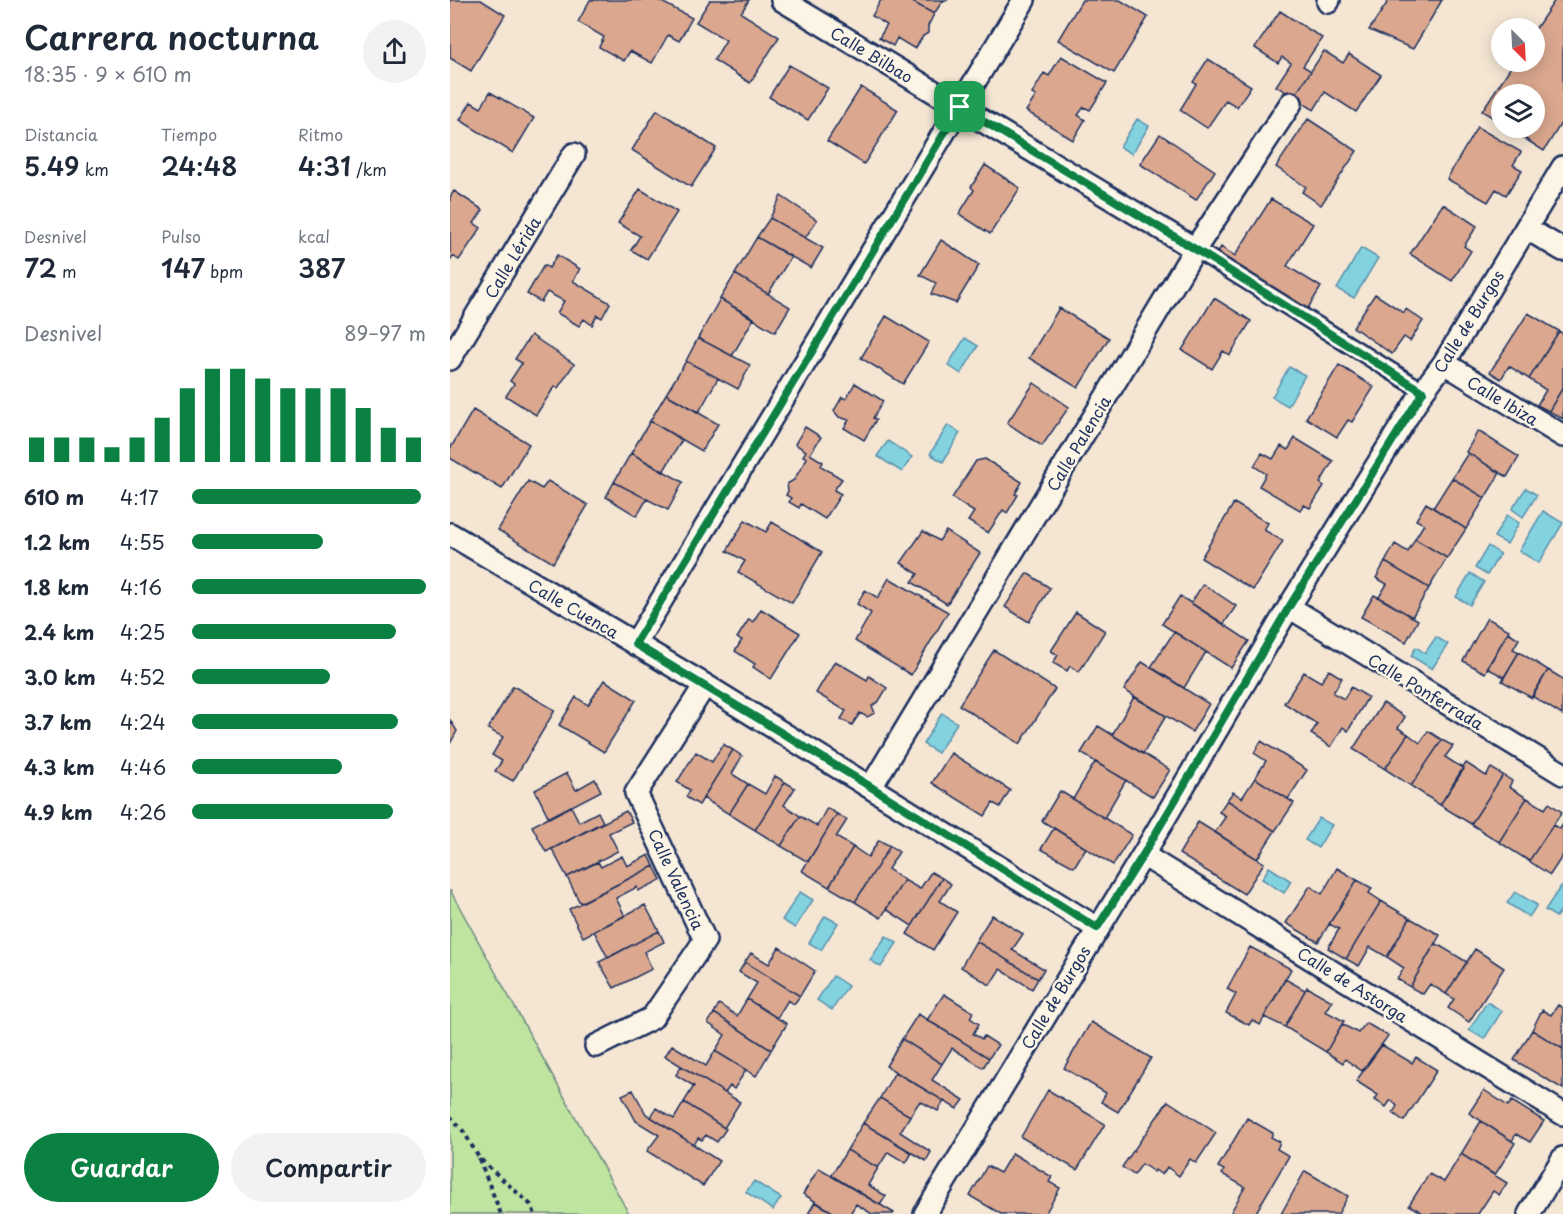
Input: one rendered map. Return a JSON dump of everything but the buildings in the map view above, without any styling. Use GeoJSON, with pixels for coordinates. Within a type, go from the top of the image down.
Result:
{"type":"FeatureCollection","features":[{"type":"Feature","properties":{"kind":"street","name":"Calle Bilbao"},"geometry":{"type":"LineString","coordinates":[[782,0],[1195,249],[1423,392]]}},
{"type":"Feature","properties":{"kind":"street"},"geometry":{"type":"LineString","coordinates":[[635,644],[1024,0]]}},
{"type":"Feature","properties":{"kind":"street","name":"Calle Palencia"},"geometry":{"type":"LineString","coordinates":[[871,787],[1195,249],[1291,103]]}},
{"type":"Feature","properties":{"kind":"street","name":"Calle Lérida"},"geometry":{"type":"LineString","coordinates":[[450,359],[574,154]]}},
{"type":"Feature","properties":{"kind":"street","name":"Calle de Burgos"},"geometry":{"type":"LineString","coordinates":[[925,1214],[1143,855],[1289,607],[1423,392],[1444,363],[1563,167]]}},
{"type":"Feature","properties":{"kind":"street"},"geometry":{"type":"LineString","coordinates":[[1526,228],[1563,250]]}},
{"type":"Feature","properties":{"kind":"street","name":"Calle Ibiza"},"geometry":{"type":"LineString","coordinates":[[1444,363],[1563,436]]}},
{"type":"Feature","properties":{"kind":"street","name":"Calle Cuenca"},"geometry":{"type":"LineString","coordinates":[[450,534],[705,685],[1097,928]]}},
{"type":"Feature","properties":{"kind":"street","name":"Calle Ponferrada"},"geometry":{"type":"LineString","coordinates":[[1289,607],[1563,774]]}},
{"type":"Feature","properties":{"kind":"street","name":"Calle Valencia"},"geometry":{"type":"LineString","coordinates":[[597,1046],[652,1018],[705,940],[636,793],[705,685]]}},
{"type":"Feature","properties":{"kind":"street","name":"Calle de Astorga"},"geometry":{"type":"LineString","coordinates":[[1143,855],[1563,1114]]}},
{"type":"Feature","properties":{"kind":"street"},"geometry":{"type":"LineString","coordinates":[[1529,1214],[1563,1158]]}},
{"type":"Feature","properties":{"kind":"path"},"geometry":{"type":"LineString","coordinates":[[450,1116],[464,1132],[479,1158],[501,1214]]}},
{"type":"Feature","properties":{"kind":"path"},"geometry":{"type":"LineString","coordinates":[[479,1158],[531,1205],[535,1214]]}},
{"type":"Feature","properties":{"kind":"green space"},"geometry":{"type":"Polygon","coordinates":[[[450,890],[629,1214],[450,1214],[450,890]]]}},
{"type":"Feature","properties":{"kind":"water"},"geometry":{"type":"Polygon","coordinates":[[[1137,119],[1149,126],[1132,154],[1120,147],[1137,119]]]}},
{"type":"Feature","properties":{"kind":"water"},"geometry":{"type":"Polygon","coordinates":[[[1361,248],[1378,258],[1354,298],[1337,289],[1361,248]]]}},
{"type":"Feature","properties":{"kind":"water"},"geometry":{"type":"Polygon","coordinates":[[[965,338],[978,346],[961,374],[948,365],[965,338]]]}},
{"type":"Feature","properties":{"kind":"water"},"geometry":{"type":"Polygon","coordinates":[[[1289,367],[1305,375],[1288,406],[1272,397],[1289,367]]]}},
{"type":"Feature","properties":{"kind":"water"},"geometry":{"type":"Polygon","coordinates":[[[948,425],[960,433],[943,462],[930,454],[948,425]]]}},
{"type":"Feature","properties":{"kind":"water"},"geometry":{"type":"Polygon","coordinates":[[[888,441],[912,457],[902,472],[877,456],[888,441]]]}},
{"type":"Feature","properties":{"kind":"water"},"geometry":{"type":"Polygon","coordinates":[[[1526,488],[1537,495],[1523,517],[1512,509],[1526,488]]]}},
{"type":"Feature","properties":{"kind":"water"},"geometry":{"type":"Polygon","coordinates":[[[1543,511],[1563,523],[1539,563],[1519,551],[1543,511]]]}},
{"type":"Feature","properties":{"kind":"water"},"geometry":{"type":"Polygon","coordinates":[[[1507,515],[1519,523],[1507,544],[1494,537],[1507,515]]]}},
{"type":"Feature","properties":{"kind":"water"},"geometry":{"type":"Polygon","coordinates":[[[1488,546],[1500,554],[1487,575],[1475,568],[1488,546]]]}},
{"type":"Feature","properties":{"kind":"water"},"geometry":{"type":"Polygon","coordinates":[[[1470,573],[1484,582],[1470,605],[1456,597],[1470,573]]]}},
{"type":"Feature","properties":{"kind":"water"},"geometry":{"type":"Polygon","coordinates":[[[1436,637],[1448,644],[1432,669],[1411,656],[1416,647],[1425,653],[1436,637]]]}},
{"type":"Feature","properties":{"kind":"water"},"geometry":{"type":"Polygon","coordinates":[[[942,713],[957,723],[938,753],[923,744],[942,713]]]}},
{"type":"Feature","properties":{"kind":"water"},"geometry":{"type":"Polygon","coordinates":[[[1319,818],[1332,825],[1318,848],[1305,840],[1319,818]]]}},
{"type":"Feature","properties":{"kind":"water"},"geometry":{"type":"Polygon","coordinates":[[[1269,867],[1291,881],[1284,893],[1262,879],[1269,867]]]}},
{"type":"Feature","properties":{"kind":"water"},"geometry":{"type":"Polygon","coordinates":[[[1561,886],[1563,887],[1563,907],[1556,917],[1545,910],[1561,886]]]}},
{"type":"Feature","properties":{"kind":"water"},"geometry":{"type":"Polygon","coordinates":[[[800,892],[813,900],[795,928],[782,920],[800,892]]]}},
{"type":"Feature","properties":{"kind":"water"},"geometry":{"type":"Polygon","coordinates":[[[1515,892],[1537,905],[1529,917],[1507,903],[1515,892]]]}},
{"type":"Feature","properties":{"kind":"water"},"geometry":{"type":"Polygon","coordinates":[[[825,916],[838,923],[821,950],[809,943],[825,916]]]}},
{"type":"Feature","properties":{"kind":"water"},"geometry":{"type":"Polygon","coordinates":[[[886,936],[897,943],[881,967],[870,960],[886,936]]]}},
{"type":"Feature","properties":{"kind":"water"},"geometry":{"type":"Polygon","coordinates":[[[833,976],[848,986],[832,1010],[817,1000],[833,976]]]}},
{"type":"Feature","properties":{"kind":"water"},"geometry":{"type":"Polygon","coordinates":[[[1487,1002],[1502,1011],[1484,1039],[1469,1030],[1487,1002]]]}},
{"type":"Feature","properties":{"kind":"water"},"geometry":{"type":"Polygon","coordinates":[[[754,1181],[781,1198],[773,1210],[746,1192],[754,1181]]]}},
{"type":"Feature","properties":{"kind":"route"},"geometry":{"type":"LineString","coordinates":[[960,107],[1195,249],[1423,392],[1289,607],[1143,855],[1097,928],[635,644],[960,107]]}}]}
